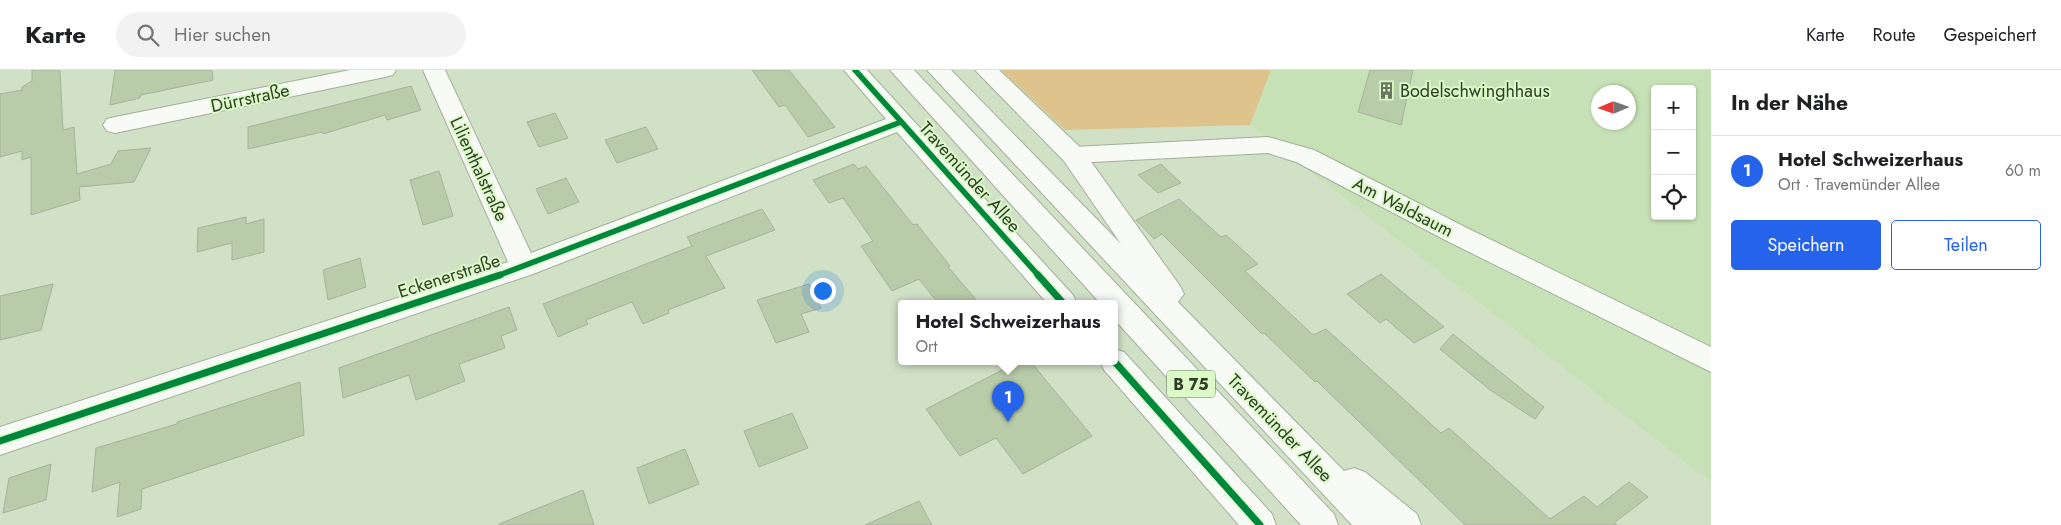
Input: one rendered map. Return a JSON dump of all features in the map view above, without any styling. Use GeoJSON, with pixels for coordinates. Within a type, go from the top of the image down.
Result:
{"type":"FeatureCollection","features":[{"type":"Feature","properties":{"kind":"main road","name":"Dürrstraße"},"geometry":{"type":"LineString","coordinates":[[116,125],[384,70]]}},
{"type":"Feature","properties":{"kind":"main road","name":"Lilienthalstraße"},"geometry":{"type":"LineString","coordinates":[[434,70],[524,267]]}},
{"type":"Feature","properties":{"kind":"main road","name":"Travemünder Allee"},"geometry":{"type":"LineString","coordinates":[[856,70],[1060,300]]}},
{"type":"Feature","properties":{"kind":"main road","name":"Travemünder Allee"},"geometry":{"type":"LineString","coordinates":[[901,70],[1114,300]]}},
{"type":"Feature","properties":{"kind":"main road","name":"Travemünder Allee"},"geometry":{"type":"LineString","coordinates":[[938,70],[1374,525]]}},
{"type":"Feature","properties":{"kind":"main road"},"geometry":{"type":"LineString","coordinates":[[986,70],[1073,155],[1229,375]]}},
{"type":"Feature","properties":{"kind":"main road","name":"Eckenerstraße"},"geometry":{"type":"LineString","coordinates":[[0,441],[524,267],[901,122]]}},
{"type":"Feature","properties":{"kind":"main road","name":"Am Waldsaum"},"geometry":{"type":"LineString","coordinates":[[1073,155],[1268,145],[1306,156],[1460,236],[1711,360]]}},
{"type":"Feature","properties":{"kind":"main road","name":"Travemünder Allee"},"geometry":{"type":"LineString","coordinates":[[1118,305],[1322,525]]}},
{"type":"Feature","properties":{"kind":"main road"},"geometry":{"type":"LineString","coordinates":[[1118,365],[1260,525]]}},
{"type":"Feature","properties":{"kind":"main road","name":"B 75"},"geometry":{"type":"LineString","coordinates":[[1229,375],[1405,525]]}},
{"type":"Feature","properties":{"kind":"shaded area"},"geometry":{"type":"Polygon","coordinates":[[[1001,70],[1271,70],[1250,125],[1065,130],[1001,70]]]}},
{"type":"Feature","properties":{"kind":"shaded area"},"geometry":{"type":"Polygon","coordinates":[[[1271,70],[1711,70],[1711,482],[1250,125],[1271,70]]]}},
{"type":"Feature","properties":{"kind":"building"},"geometry":{"type":"Polygon","coordinates":[[[32,70],[60,70],[63,130],[74,127],[77,174],[111,164],[118,151],[151,148],[134,182],[79,187],[80,200],[31,215],[31,157],[22,160],[22,151],[0,157],[0,94],[22,90],[22,87],[32,81],[32,70]]]}},
{"type":"Feature","properties":{"kind":"building"},"geometry":{"type":"Polygon","coordinates":[[[115,70],[212,70],[213,80],[141,95],[140,98],[110,105],[115,70]]]}},
{"type":"Feature","properties":{"kind":"building"},"geometry":{"type":"Polygon","coordinates":[[[752,70],[789,70],[835,127],[808,137],[785,105],[779,107],[752,70]]]}},
{"type":"Feature","properties":{"kind":"building","name":"Bodelschwinghhaus"},"geometry":{"type":"Polygon","coordinates":[[[1370,70],[1413,70],[1401,125],[1358,112],[1370,70]]]}},
{"type":"Feature","properties":{"kind":"building"},"geometry":{"type":"Polygon","coordinates":[[[411,86],[421,110],[387,120],[385,115],[323,134],[322,132],[248,149],[248,127],[411,86]]]}},
{"type":"Feature","properties":{"kind":"building"},"geometry":{"type":"Polygon","coordinates":[[[555,113],[568,138],[539,147],[527,122],[555,113]]]}},
{"type":"Feature","properties":{"kind":"building"},"geometry":{"type":"Polygon","coordinates":[[[646,127],[658,149],[617,163],[605,140],[646,127]]]}},
{"type":"Feature","properties":{"kind":"building"},"geometry":{"type":"Polygon","coordinates":[[[854,164],[858,169],[866,166],[913,225],[917,224],[950,266],[948,267],[976,300],[936,300],[919,279],[892,291],[861,246],[873,241],[843,198],[829,203],[813,180],[854,164]]]}},
{"type":"Feature","properties":{"kind":"building"},"geometry":{"type":"Polygon","coordinates":[[[1161,164],[1181,183],[1158,193],[1138,175],[1161,164]]]}},
{"type":"Feature","properties":{"kind":"building"},"geometry":{"type":"Polygon","coordinates":[[[439,171],[453,216],[423,225],[410,180],[439,171]]]}},
{"type":"Feature","properties":{"kind":"building"},"geometry":{"type":"Polygon","coordinates":[[[566,178],[579,202],[548,214],[536,189],[566,178]]]}},
{"type":"Feature","properties":{"kind":"building"},"geometry":{"type":"Polygon","coordinates":[[[1179,199],[1221,237],[1226,235],[1258,264],[1245,271],[1313,335],[1326,329],[1441,433],[1449,428],[1550,519],[1584,496],[1597,507],[1629,482],[1648,497],[1614,523],[1617,525],[1465,525],[1317,381],[1315,382],[1264,333],[1262,334],[1162,234],[1154,239],[1136,220],[1179,199]]]}},
{"type":"Feature","properties":{"kind":"building"},"geometry":{"type":"Polygon","coordinates":[[[762,209],[775,230],[706,256],[725,288],[668,310],[669,313],[643,324],[632,302],[586,320],[588,324],[558,337],[543,304],[692,246],[687,237],[762,209]]]}},
{"type":"Feature","properties":{"kind":"building"},"geometry":{"type":"Polygon","coordinates":[[[246,217],[246,224],[264,219],[264,252],[232,260],[232,243],[197,252],[198,228],[246,217]]]}},
{"type":"Feature","properties":{"kind":"building"},"geometry":{"type":"Polygon","coordinates":[[[360,258],[366,287],[328,300],[323,270],[360,258]]]}},
{"type":"Feature","properties":{"kind":"building"},"geometry":{"type":"Polygon","coordinates":[[[1381,274],[1444,327],[1414,343],[1386,319],[1380,323],[1347,294],[1381,274]]]}},
{"type":"Feature","properties":{"kind":"building"},"geometry":{"type":"Polygon","coordinates":[[[53,284],[41,330],[0,340],[0,296],[53,284]]]}},
{"type":"Feature","properties":{"kind":"building"},"geometry":{"type":"Polygon","coordinates":[[[809,284],[821,308],[801,314],[809,332],[776,343],[757,300],[809,284]]]}},
{"type":"Feature","properties":{"kind":"building"},"geometry":{"type":"Polygon","coordinates":[[[509,307],[517,330],[501,336],[505,348],[459,364],[465,381],[416,400],[409,375],[343,398],[339,368],[509,307]]]}},
{"type":"Feature","properties":{"kind":"building"},"geometry":{"type":"Polygon","coordinates":[[[1453,334],[1544,407],[1535,419],[1490,390],[1440,349],[1453,334]]]}},
{"type":"Feature","properties":{"kind":"building"},"geometry":{"type":"Polygon","coordinates":[[[1012,365],[1033,365],[1092,436],[1023,474],[996,438],[960,456],[926,409],[1012,365]]]}},
{"type":"Feature","properties":{"kind":"building"},"geometry":{"type":"Polygon","coordinates":[[[300,382],[304,435],[142,489],[141,509],[117,517],[120,482],[92,492],[96,448],[177,424],[177,422],[300,382]]]}},
{"type":"Feature","properties":{"kind":"building"},"geometry":{"type":"Polygon","coordinates":[[[792,413],[808,448],[759,467],[744,431],[792,413]]]}},
{"type":"Feature","properties":{"kind":"building"},"geometry":{"type":"Polygon","coordinates":[[[685,449],[699,484],[649,504],[637,468],[685,449]]]}},
{"type":"Feature","properties":{"kind":"building"},"geometry":{"type":"Polygon","coordinates":[[[51,464],[46,500],[3,513],[9,478],[51,464]]]}},
{"type":"Feature","properties":{"kind":"building"},"geometry":{"type":"Polygon","coordinates":[[[583,490],[594,525],[499,525],[499,524],[583,490]]]}},
{"type":"Feature","properties":{"kind":"building"},"geometry":{"type":"Polygon","coordinates":[[[919,501],[932,525],[865,525],[919,501]]]}},
{"type":"Feature","properties":{"kind":"cycle path"},"geometry":{"type":"LineString","coordinates":[[855,70],[1060,300]]}},
{"type":"Feature","properties":{"kind":"cycle path"},"geometry":{"type":"LineString","coordinates":[[0,441],[524,267],[901,122]]}},
{"type":"Feature","properties":{"kind":"cycle path"},"geometry":{"type":"LineString","coordinates":[[1118,365],[1260,525]]}},
{"type":"Feature","properties":{"kind":"place","name":"Bodelschwinghhaus"},"geometry":{"type":"Point","coordinates":[1386,91]}},
{"type":"Feature","properties":{"kind":"place","name":"Hotel Schweizerhaus"},"geometry":{"type":"Point","coordinates":[1008,422]}}]}
